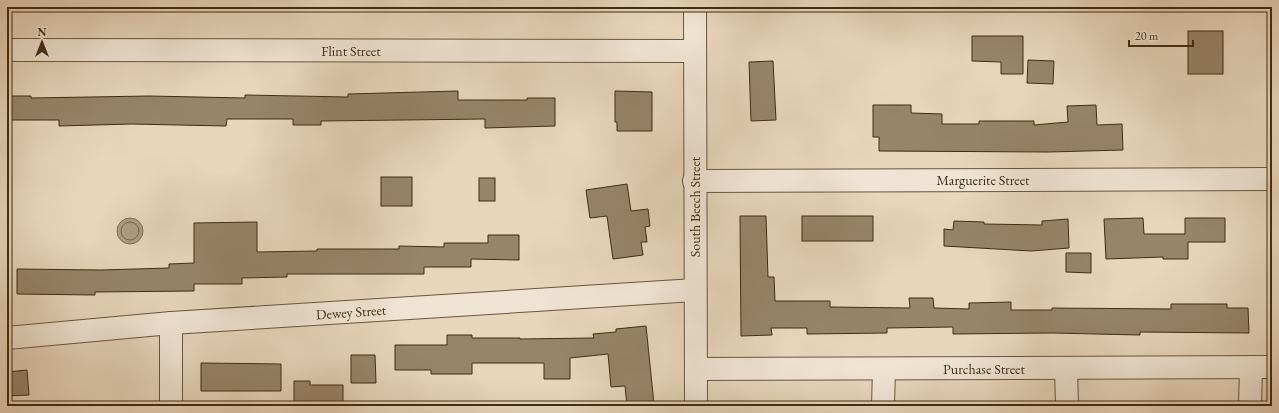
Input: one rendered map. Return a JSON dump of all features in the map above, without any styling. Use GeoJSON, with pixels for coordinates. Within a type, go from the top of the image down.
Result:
{"type":"FeatureCollection","features":[{"type":"Feature","properties":{"kind":"street","name":"South Beech Street"},"geometry":{"type":"LineString","coordinates":[[695,7],[694,181],[696,406]]}},
{"type":"Feature","properties":{"kind":"street","name":"Flint Street"},"geometry":{"type":"LineString","coordinates":[[7,50],[695,52]]}},
{"type":"Feature","properties":{"kind":"street","name":"Marguerite Street"},"geometry":{"type":"LineString","coordinates":[[694,181],[1272,179]]}},
{"type":"Feature","properties":{"kind":"street","name":"Dewey Street"},"geometry":{"type":"LineString","coordinates":[[7,338],[171,323],[695,290]]}},
{"type":"Feature","properties":{"kind":"street"},"geometry":{"type":"LineString","coordinates":[[171,323],[171,406]]}},
{"type":"Feature","properties":{"kind":"street"},"geometry":{"type":"LineString","coordinates":[[1250,406],[1251,367]]}},
{"type":"Feature","properties":{"kind":"street","name":"Purchase Street"},"geometry":{"type":"LineString","coordinates":[[696,369],[1272,367]]}},
{"type":"Feature","properties":{"kind":"street"},"geometry":{"type":"LineString","coordinates":[[1066,368],[1067,406]]}},
{"type":"Feature","properties":{"kind":"street"},"geometry":{"type":"LineString","coordinates":[[883,406],[884,369]]}},
{"type":"Feature","properties":{"kind":"water"},"geometry":{"type":"Polygon","coordinates":[[[130,218],[139,222],[143,231],[139,240],[130,244],[121,240],[117,231],[121,222],[130,218]]]}},
{"type":"Feature","properties":{"kind":"building"},"geometry":{"type":"Polygon","coordinates":[[[1188,31],[1223,31],[1223,74],[1188,74],[1188,31]]]}},
{"type":"Feature","properties":{"kind":"building"},"geometry":{"type":"Polygon","coordinates":[[[972,36],[1023,36],[1023,74],[1001,74],[1001,62],[972,61],[972,36]]]}},
{"type":"Feature","properties":{"kind":"building"},"geometry":{"type":"Polygon","coordinates":[[[1028,60],[1054,61],[1053,84],[1027,83],[1028,60]]]}},
{"type":"Feature","properties":{"kind":"building"},"geometry":{"type":"Polygon","coordinates":[[[773,61],[776,120],[751,121],[749,62],[773,61]]]}},
{"type":"Feature","properties":{"kind":"building"},"geometry":{"type":"Polygon","coordinates":[[[458,91],[458,100],[527,100],[527,98],[555,98],[555,126],[485,128],[485,119],[321,121],[321,125],[293,125],[293,119],[227,119],[226,126],[131,124],[59,126],[59,120],[7,120],[7,96],[31,96],[31,98],[149,96],[245,98],[245,95],[348,97],[348,94],[458,91]]]}},
{"type":"Feature","properties":{"kind":"building"},"geometry":{"type":"Polygon","coordinates":[[[615,91],[652,92],[652,131],[617,131],[617,122],[615,122],[615,91]]]}},
{"type":"Feature","properties":{"kind":"building"},"geometry":{"type":"Polygon","coordinates":[[[873,105],[911,105],[911,113],[942,114],[942,124],[979,124],[979,121],[1034,121],[1034,125],[1068,122],[1067,106],[1096,105],[1097,125],[1122,124],[1123,150],[1049,152],[879,151],[879,137],[873,137],[873,105]]]}},
{"type":"Feature","properties":{"kind":"building"},"geometry":{"type":"Polygon","coordinates":[[[381,177],[412,177],[412,206],[381,206],[381,177]]]}},
{"type":"Feature","properties":{"kind":"building"},"geometry":{"type":"Polygon","coordinates":[[[479,178],[495,178],[495,201],[479,201],[479,178]]]}},
{"type":"Feature","properties":{"kind":"building"},"geometry":{"type":"Polygon","coordinates":[[[627,184],[631,211],[648,209],[650,226],[645,227],[647,242],[641,242],[643,255],[613,259],[607,216],[590,218],[586,190],[627,184]]]}},
{"type":"Feature","properties":{"kind":"building"},"geometry":{"type":"Polygon","coordinates":[[[740,216],[766,216],[768,277],[774,277],[775,301],[830,301],[830,307],[910,308],[909,298],[933,298],[934,308],[969,309],[969,303],[1011,302],[1011,310],[1052,310],[1052,308],[1171,309],[1171,304],[1227,304],[1227,308],[1248,308],[1249,333],[1140,332],[1140,335],[1052,333],[953,334],[953,327],[887,328],[887,333],[807,334],[807,328],[771,328],[772,335],[741,336],[740,216]]]}},
{"type":"Feature","properties":{"kind":"building"},"geometry":{"type":"Polygon","coordinates":[[[802,216],[873,216],[873,241],[802,241],[802,216]]]}},
{"type":"Feature","properties":{"kind":"building"},"geometry":{"type":"Polygon","coordinates":[[[1143,218],[1144,234],[1185,234],[1185,218],[1225,218],[1225,242],[1188,242],[1188,259],[1163,259],[1163,257],[1106,259],[1104,219],[1143,218]]]}},
{"type":"Feature","properties":{"kind":"building"},"geometry":{"type":"Polygon","coordinates":[[[1068,219],[1069,248],[1031,251],[944,246],[944,229],[953,230],[954,221],[984,222],[984,224],[1042,225],[1042,221],[1068,219]]]}},
{"type":"Feature","properties":{"kind":"building"},"geometry":{"type":"Polygon","coordinates":[[[257,222],[257,252],[317,251],[317,249],[399,249],[399,246],[444,247],[444,243],[488,243],[488,235],[519,235],[519,260],[471,259],[471,267],[424,267],[424,274],[287,274],[287,277],[242,278],[242,284],[194,284],[194,291],[95,292],[95,295],[17,294],[17,269],[101,270],[169,268],[169,264],[194,263],[194,223],[257,222]]]}},
{"type":"Feature","properties":{"kind":"building"},"geometry":{"type":"Polygon","coordinates":[[[1066,253],[1091,253],[1091,273],[1066,272],[1066,253]]]}},
{"type":"Feature","properties":{"kind":"building"},"geometry":{"type":"Polygon","coordinates":[[[646,326],[654,404],[627,406],[625,386],[611,387],[608,354],[570,358],[570,379],[544,379],[544,363],[472,363],[472,374],[431,374],[431,370],[395,370],[395,345],[447,345],[447,335],[472,335],[472,338],[520,339],[594,338],[593,334],[616,332],[616,329],[646,326]]]}},
{"type":"Feature","properties":{"kind":"building"},"geometry":{"type":"Polygon","coordinates":[[[351,355],[375,355],[376,383],[351,383],[351,355]]]}},
{"type":"Feature","properties":{"kind":"building"},"geometry":{"type":"Polygon","coordinates":[[[201,363],[281,364],[281,391],[201,391],[201,363]]]}},
{"type":"Feature","properties":{"kind":"building"},"geometry":{"type":"Polygon","coordinates":[[[27,370],[29,395],[7,396],[7,372],[27,370]]]}},
{"type":"Feature","properties":{"kind":"building"},"geometry":{"type":"Polygon","coordinates":[[[294,381],[310,381],[310,385],[343,385],[343,406],[294,406],[294,381]]]}}]}
